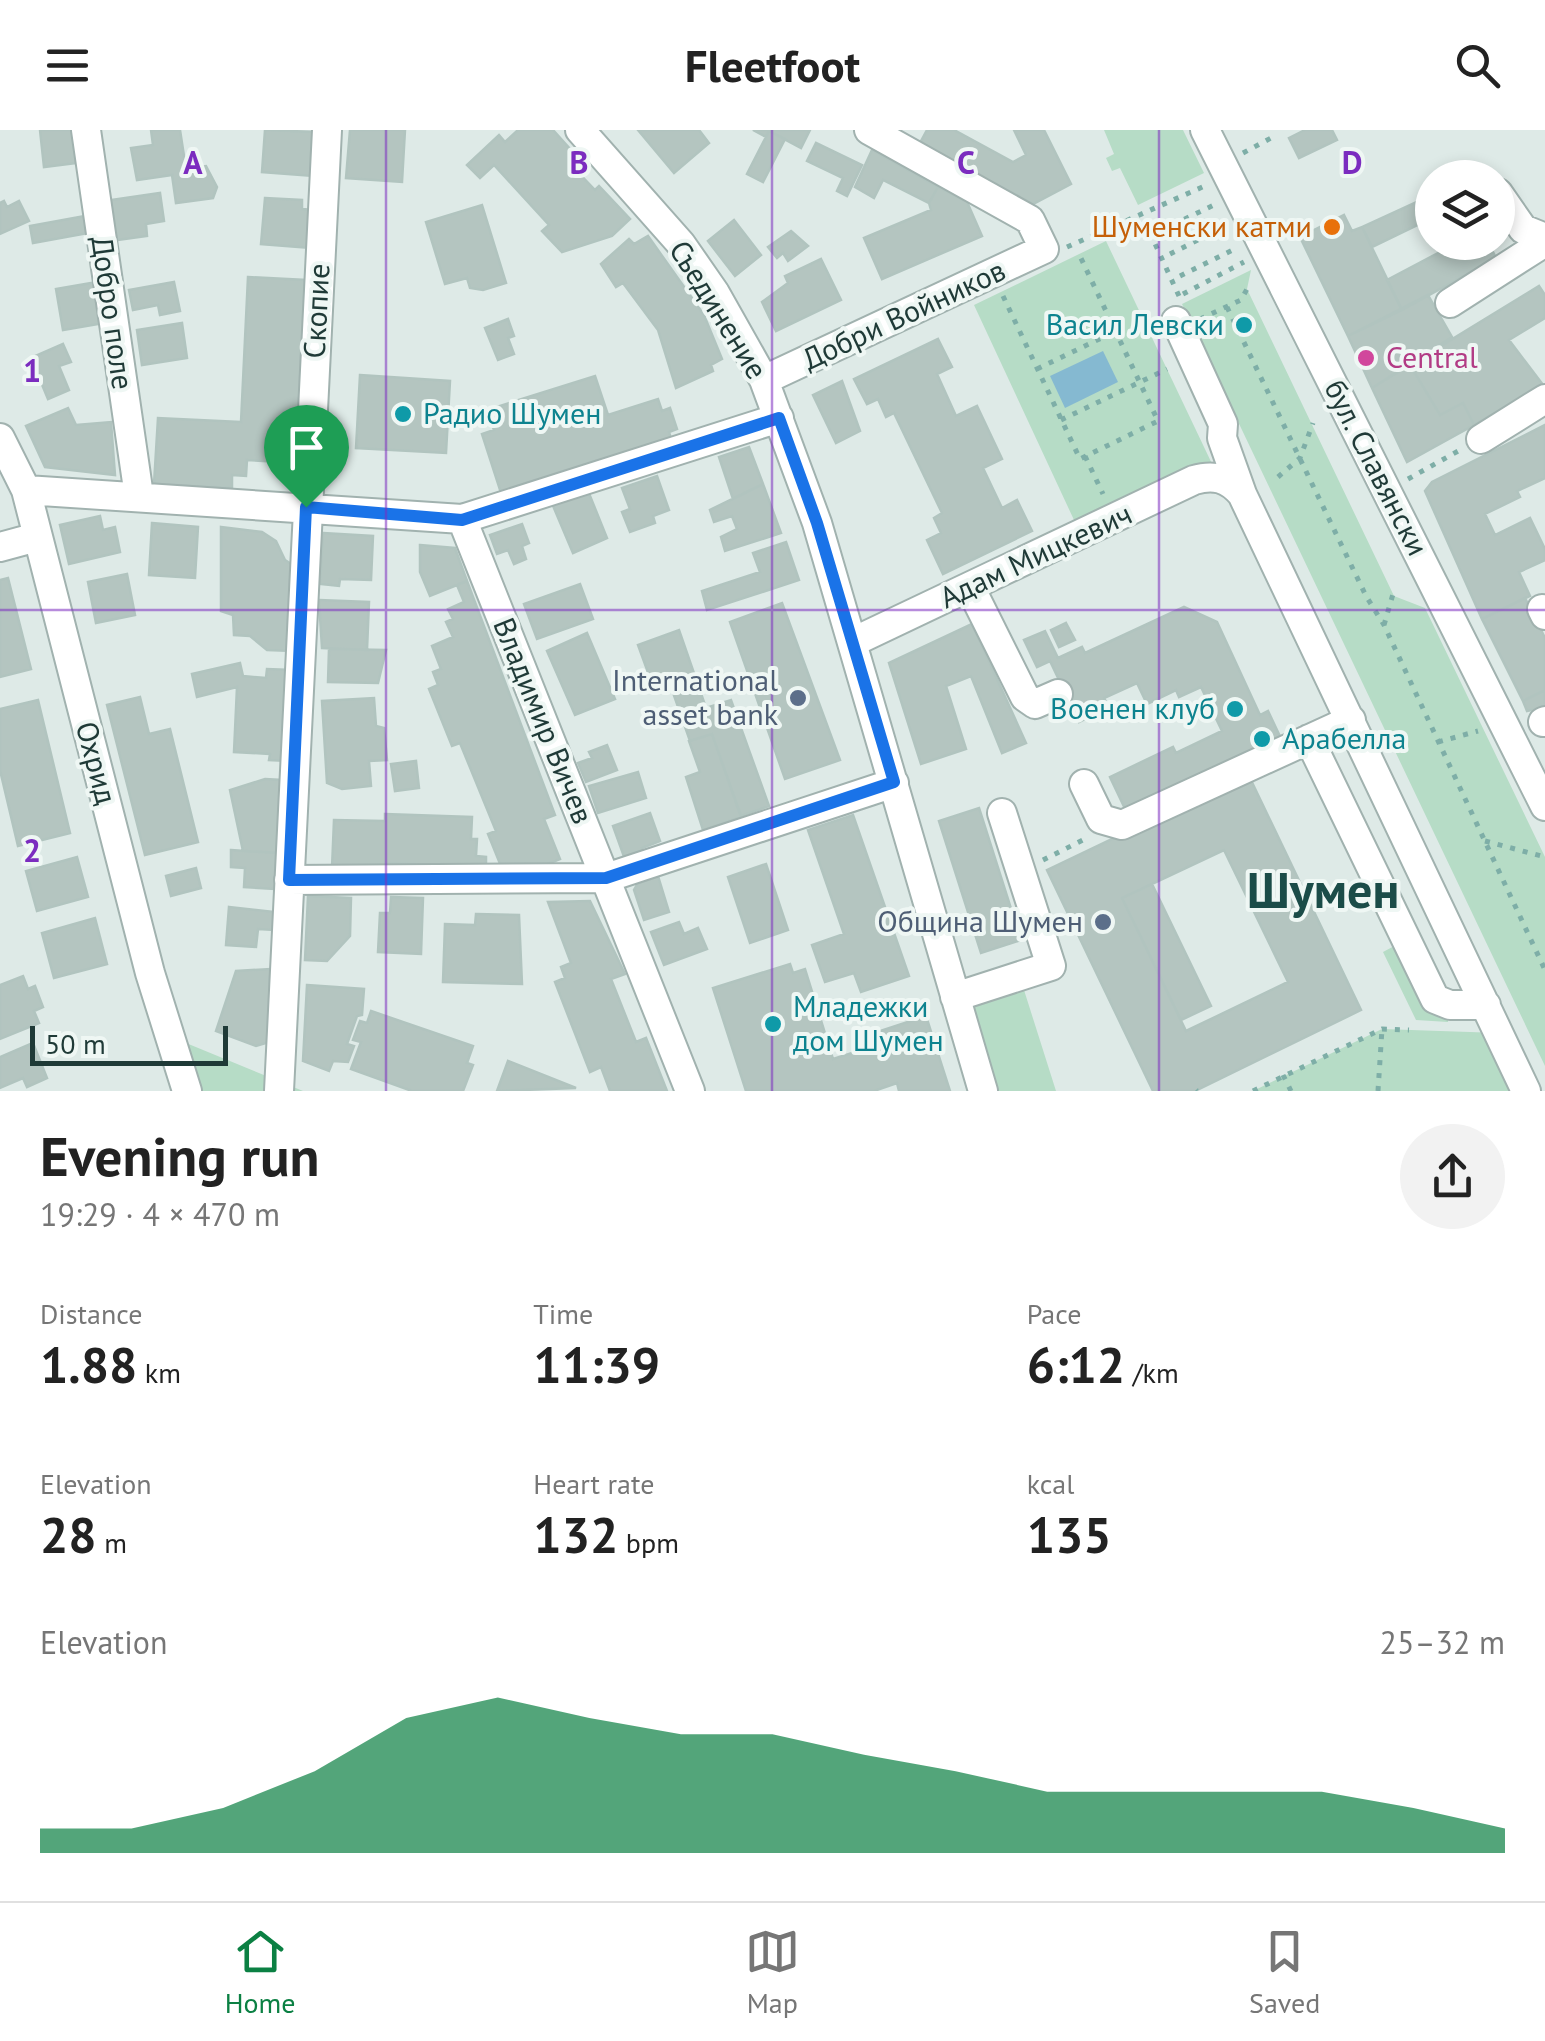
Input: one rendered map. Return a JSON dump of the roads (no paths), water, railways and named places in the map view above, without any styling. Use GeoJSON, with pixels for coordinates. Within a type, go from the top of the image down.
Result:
{"type":"FeatureCollection","features":[{"type":"Feature","properties":{"kind":"street","name":"Добро поле"},"geometry":{"type":"LineString","coordinates":[[86,130],[139,496]]}},
{"type":"Feature","properties":{"kind":"street","name":"Скопие"},"geometry":{"type":"LineString","coordinates":[[287,1088],[289,880],[327,130]]}},
{"type":"Feature","properties":{"kind":"street","name":"Съединение"},"geometry":{"type":"LineString","coordinates":[[580,130],[681,244],[716,293],[764,380],[853,642],[983,1091]]}},
{"type":"Feature","properties":{"kind":"street","name":"Добри Войников"},"geometry":{"type":"LineString","coordinates":[[764,380],[1044,249],[1030,220],[869,130]]}},
{"type":"Feature","properties":{"kind":"street","name":"бул. Славянски"},"geometry":{"type":"LineString","coordinates":[[1206,130],[1545,806]]}},
{"type":"Feature","properties":{"kind":"street"},"geometry":{"type":"LineString","coordinates":[[1450,303],[1545,240],[1523,229],[1515,218]]}},
{"type":"Feature","properties":{"kind":"street"},"geometry":{"type":"LineString","coordinates":[[1180,310],[1223,424],[1231,486],[1351,720],[1526,1091]]}},
{"type":"Feature","properties":{"kind":"street"},"geometry":{"type":"LineString","coordinates":[[1481,439],[1545,399]]}},
{"type":"Feature","properties":{"kind":"street"},"geometry":{"type":"LineString","coordinates":[[26,490],[462,520],[779,418]]}},
{"type":"Feature","properties":{"kind":"street","name":"Охрид"},"geometry":{"type":"LineString","coordinates":[[0,438],[26,490],[150,973],[187,1091]]}},
{"type":"Feature","properties":{"kind":"street","name":"Адам Мицкевич"},"geometry":{"type":"LineString","coordinates":[[853,642],[1194,480],[1231,486]]}},
{"type":"Feature","properties":{"kind":"street","name":"Владимир Вичев"},"geometry":{"type":"LineString","coordinates":[[462,520],[690,1091]]}},
{"type":"Feature","properties":{"kind":"street"},"geometry":{"type":"LineString","coordinates":[[0,548],[37,538]]}},
{"type":"Feature","properties":{"kind":"street"},"geometry":{"type":"LineString","coordinates":[[970,588],[1025,698],[1035,704],[1058,694]]}},
{"type":"Feature","properties":{"kind":"street"},"geometry":{"type":"LineString","coordinates":[[1084,784],[1101,819],[1112,826],[1122,825],[1351,720]]}},
{"type":"Feature","properties":{"kind":"street"},"geometry":{"type":"LineString","coordinates":[[1309,739],[1434,998],[1450,1006],[1486,1004]]}},
{"type":"Feature","properties":{"kind":"street"},"geometry":{"type":"LineString","coordinates":[[289,880],[606,878],[894,782]]}},
{"type":"Feature","properties":{"kind":"street"},"geometry":{"type":"LineString","coordinates":[[955,997],[1051,966],[1002,814]]}},
{"type":"Feature","properties":{"kind":"water"},"geometry":{"type":"Polygon","coordinates":[[[1103,351],[1118,382],[1065,408],[1050,376],[1103,351]]]}},
{"type":"Feature","properties":{"kind":"place","name":"Шуменски катми"},"geometry":{"type":"Point","coordinates":[1332,227]}},
{"type":"Feature","properties":{"kind":"place","name":"Васил Левски"},"geometry":{"type":"Point","coordinates":[1244,325]}},
{"type":"Feature","properties":{"kind":"place","name":"Central"},"geometry":{"type":"Point","coordinates":[1366,358]}},
{"type":"Feature","properties":{"kind":"place","name":"Радио Шумен"},"geometry":{"type":"Point","coordinates":[403,414]}},
{"type":"Feature","properties":{"kind":"place","name":"International asset bank"},"geometry":{"type":"Point","coordinates":[798,698]}},
{"type":"Feature","properties":{"kind":"place","name":"Военен клуб"},"geometry":{"type":"Point","coordinates":[1235,709]}},
{"type":"Feature","properties":{"kind":"place","name":"Арабелла"},"geometry":{"type":"Point","coordinates":[1262,739]}},
{"type":"Feature","properties":{"kind":"place","name":"Община Шумен"},"geometry":{"type":"Point","coordinates":[1103,922]}},
{"type":"Feature","properties":{"kind":"place","name":"Младежки дом Шумен"},"geometry":{"type":"Point","coordinates":[773,1024]}},
{"type":"Feature","properties":{"kind":"district","name":"Шумен"},"geometry":{"type":"Point","coordinates":[1323,890]}}]}
